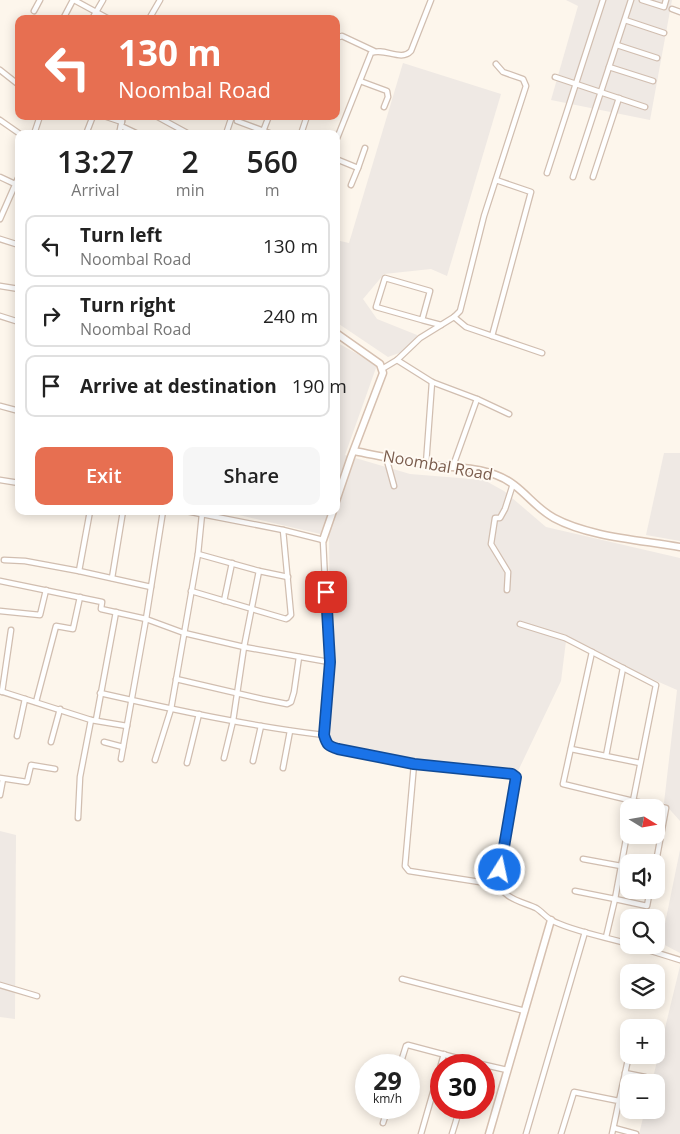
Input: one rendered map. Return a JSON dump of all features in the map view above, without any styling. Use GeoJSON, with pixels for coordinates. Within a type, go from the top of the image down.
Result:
{"type":"FeatureCollection","features":[{"type":"Feature","properties":{"kind":"street"},"geometry":{"type":"LineString","coordinates":[[34,11],[40,0]]}},
{"type":"Feature","properties":{"kind":"street"},"geometry":{"type":"LineString","coordinates":[[65,15],[74,0],[102,15]]}},
{"type":"Feature","properties":{"kind":"street"},"geometry":{"type":"LineString","coordinates":[[94,15],[103,0]]}},
{"type":"Feature","properties":{"kind":"street"},"geometry":{"type":"LineString","coordinates":[[151,15],[160,0]]}},
{"type":"Feature","properties":{"kind":"street"},"geometry":{"type":"LineString","coordinates":[[340,37],[374,51],[408,55],[411,52],[431,0]]}},
{"type":"Feature","properties":{"kind":"street"},"geometry":{"type":"LineString","coordinates":[[547,173],[603,0]]}},
{"type":"Feature","properties":{"kind":"street"},"geometry":{"type":"LineString","coordinates":[[573,178],[631,0]]}},
{"type":"Feature","properties":{"kind":"street"},"geometry":{"type":"LineString","coordinates":[[642,0],[664,7],[666,0]]}},
{"type":"Feature","properties":{"kind":"street"},"geometry":{"type":"LineString","coordinates":[[672,9],[680,12]]}},
{"type":"Feature","properties":{"kind":"street"},"geometry":{"type":"LineString","coordinates":[[625,20],[664,33]]}},
{"type":"Feature","properties":{"kind":"street"},"geometry":{"type":"LineString","coordinates":[[617,45],[657,58]]}},
{"type":"Feature","properties":{"kind":"street"},"geometry":{"type":"LineString","coordinates":[[340,130],[369,57],[374,51]]}},
{"type":"Feature","properties":{"kind":"street"},"geometry":{"type":"LineString","coordinates":[[382,369],[397,360],[420,338],[441,326],[460,311],[482,226],[526,86],[523,80],[503,72],[496,64]]}},
{"type":"Feature","properties":{"kind":"street"},"geometry":{"type":"LineString","coordinates":[[609,67],[653,81]]}},
{"type":"Feature","properties":{"kind":"street"},"geometry":{"type":"LineString","coordinates":[[0,70],[15,82]]}},
{"type":"Feature","properties":{"kind":"street"},"geometry":{"type":"LineString","coordinates":[[555,77],[645,107]]}},
{"type":"Feature","properties":{"kind":"street"},"geometry":{"type":"LineString","coordinates":[[360,81],[386,91],[388,97],[384,107]]}},
{"type":"Feature","properties":{"kind":"street"},"geometry":{"type":"LineString","coordinates":[[593,177],[619,98]]}},
{"type":"Feature","properties":{"kind":"street"},"geometry":{"type":"LineString","coordinates":[[0,120],[15,130]]}},
{"type":"Feature","properties":{"kind":"street"},"geometry":{"type":"LineString","coordinates":[[113,120],[132,130]]}},
{"type":"Feature","properties":{"kind":"street"},"geometry":{"type":"LineString","coordinates":[[120,130],[122,120]]}},
{"type":"Feature","properties":{"kind":"street"},"geometry":{"type":"LineString","coordinates":[[163,120],[182,130]]}},
{"type":"Feature","properties":{"kind":"street"},"geometry":{"type":"LineString","coordinates":[[237,121],[258,130]]}},
{"type":"Feature","properties":{"kind":"street"},"geometry":{"type":"LineString","coordinates":[[351,185],[365,148]]}},
{"type":"Feature","properties":{"kind":"street"},"geometry":{"type":"LineString","coordinates":[[340,161],[358,168]]}},
{"type":"Feature","properties":{"kind":"street"},"geometry":{"type":"LineString","coordinates":[[0,177],[15,184],[0,219]]}},
{"type":"Feature","properties":{"kind":"street"},"geometry":{"type":"LineString","coordinates":[[492,336],[531,192],[496,180]]}},
{"type":"Feature","properties":{"kind":"street"},"geometry":{"type":"LineString","coordinates":[[0,239],[15,244]]}},
{"type":"Feature","properties":{"kind":"street"},"geometry":{"type":"LineString","coordinates":[[430,291],[385,278],[376,307],[441,326]]}},
{"type":"Feature","properties":{"kind":"street"},"geometry":{"type":"LineString","coordinates":[[422,320],[432,284]]}},
{"type":"Feature","properties":{"kind":"street"},"geometry":{"type":"LineString","coordinates":[[0,286],[15,288]]}},
{"type":"Feature","properties":{"kind":"street"},"geometry":{"type":"LineString","coordinates":[[0,316],[15,321]]}},
{"type":"Feature","properties":{"kind":"street"},"geometry":{"type":"LineString","coordinates":[[454,317],[466,327],[542,353]]}},
{"type":"Feature","properties":{"kind":"street"},"geometry":{"type":"LineString","coordinates":[[340,336],[380,364],[383,373],[340,490]]}},
{"type":"Feature","properties":{"kind":"street"},"geometry":{"type":"LineString","coordinates":[[397,360],[432,382],[477,399],[509,414]]}},
{"type":"Feature","properties":{"kind":"street"},"geometry":{"type":"LineString","coordinates":[[426,464],[432,382]]}},
{"type":"Feature","properties":{"kind":"street"},"geometry":{"type":"LineString","coordinates":[[453,466],[477,399]]}},
{"type":"Feature","properties":{"kind":"street"},"geometry":{"type":"LineString","coordinates":[[0,406],[15,410]]}},
{"type":"Feature","properties":{"kind":"street","name":"Noombal Road"},"geometry":{"type":"LineString","coordinates":[[354,450],[426,464],[453,466],[492,473],[513,483],[546,513],[572,526],[632,539],[680,546]]}},
{"type":"Feature","properties":{"kind":"street"},"geometry":{"type":"LineString","coordinates":[[386,457],[394,486]]}},
{"type":"Feature","properties":{"kind":"street"},"geometry":{"type":"LineString","coordinates":[[0,480],[15,482]]}},
{"type":"Feature","properties":{"kind":"street"},"geometry":{"type":"LineString","coordinates":[[506,590],[508,572],[491,544],[495,518],[500,518],[505,509],[513,483]]}},
{"type":"Feature","properties":{"kind":"street"},"geometry":{"type":"LineString","coordinates":[[79,571],[89,515]]}},
{"type":"Feature","properties":{"kind":"street"},"geometry":{"type":"LineString","coordinates":[[112,578],[122,515]]}},
{"type":"Feature","properties":{"kind":"street"},"geometry":{"type":"LineString","coordinates":[[121,759],[163,515]]}},
{"type":"Feature","properties":{"kind":"street"},"geometry":{"type":"LineString","coordinates":[[156,760],[171,709],[198,554],[202,515]]}},
{"type":"Feature","properties":{"kind":"street"},"geometry":{"type":"LineString","coordinates":[[207,515],[323,540]]}},
{"type":"Feature","properties":{"kind":"street"},"geometry":{"type":"LineString","coordinates":[[332,515],[323,540],[330,662],[324,735],[326,742],[329,746],[414,764],[512,774],[516,777],[498,879],[504,893],[537,909],[551,920],[562,925],[620,942]]}},
{"type":"Feature","properties":{"kind":"street"},"geometry":{"type":"LineString","coordinates":[[191,591],[288,618],[291,615],[283,530]]}},
{"type":"Feature","properties":{"kind":"street"},"geometry":{"type":"LineString","coordinates":[[198,554],[288,578]]}},
{"type":"Feature","properties":{"kind":"street"},"geometry":{"type":"LineString","coordinates":[[4,560],[25,561],[79,571],[151,588]]}},
{"type":"Feature","properties":{"kind":"street"},"geometry":{"type":"LineString","coordinates":[[224,601],[232,563]]}},
{"type":"Feature","properties":{"kind":"street"},"geometry":{"type":"LineString","coordinates":[[224,758],[233,721],[244,647],[259,571]]}},
{"type":"Feature","properties":{"kind":"street"},"geometry":{"type":"LineString","coordinates":[[0,581],[102,602],[101,609],[146,619],[184,633],[244,647],[330,662]]}},
{"type":"Feature","properties":{"kind":"street"},"geometry":{"type":"LineString","coordinates":[[0,610],[40,615],[46,590]]}},
{"type":"Feature","properties":{"kind":"street"},"geometry":{"type":"LineString","coordinates":[[36,702],[56,626],[73,629],[80,597]]}},
{"type":"Feature","properties":{"kind":"street"},"geometry":{"type":"LineString","coordinates":[[78,818],[80,777],[100,693],[116,612]]}},
{"type":"Feature","properties":{"kind":"street"},"geometry":{"type":"LineString","coordinates":[[520,624],[565,638],[656,685],[633,799]]}},
{"type":"Feature","properties":{"kind":"street"},"geometry":{"type":"LineString","coordinates":[[12,630],[1,692],[93,720],[127,726]]}},
{"type":"Feature","properties":{"kind":"street"},"geometry":{"type":"LineString","coordinates":[[592,652],[563,784],[625,799]]}},
{"type":"Feature","properties":{"kind":"street"},"geometry":{"type":"LineString","coordinates":[[176,679],[262,700],[287,704],[291,702],[294,692],[299,657]]}},
{"type":"Feature","properties":{"kind":"street"},"geometry":{"type":"LineString","coordinates":[[606,756],[623,668]]}},
{"type":"Feature","properties":{"kind":"street"},"geometry":{"type":"LineString","coordinates":[[100,693],[233,721],[324,735]]}},
{"type":"Feature","properties":{"kind":"street"},"geometry":{"type":"LineString","coordinates":[[17,736],[25,699]]}},
{"type":"Feature","properties":{"kind":"street"},"geometry":{"type":"LineString","coordinates":[[51,742],[60,709]]}},
{"type":"Feature","properties":{"kind":"street"},"geometry":{"type":"LineString","coordinates":[[187,764],[199,714]]}},
{"type":"Feature","properties":{"kind":"street"},"geometry":{"type":"LineString","coordinates":[[253,761],[261,726]]}},
{"type":"Feature","properties":{"kind":"street"},"geometry":{"type":"LineString","coordinates":[[283,768],[290,731]]}},
{"type":"Feature","properties":{"kind":"street"},"geometry":{"type":"LineString","coordinates":[[104,742],[123,747]]}},
{"type":"Feature","properties":{"kind":"street"},"geometry":{"type":"LineString","coordinates":[[571,749],[640,763]]}},
{"type":"Feature","properties":{"kind":"street"},"geometry":{"type":"LineString","coordinates":[[414,764],[404,866],[409,871],[499,885]]}},
{"type":"Feature","properties":{"kind":"street"},"geometry":{"type":"LineString","coordinates":[[0,796],[1,779],[27,782],[31,765],[55,769]]}},
{"type":"Feature","properties":{"kind":"street"},"geometry":{"type":"LineString","coordinates":[[583,859],[620,866]]}},
{"type":"Feature","properties":{"kind":"street"},"geometry":{"type":"LineString","coordinates":[[606,937],[620,872]]}},
{"type":"Feature","properties":{"kind":"street"},"geometry":{"type":"LineString","coordinates":[[575,891],[647,906],[648,899]]}},
{"type":"Feature","properties":{"kind":"street"},"geometry":{"type":"LineString","coordinates":[[490,1134],[551,920]]}},
{"type":"Feature","properties":{"kind":"street"},"geometry":{"type":"LineString","coordinates":[[526,1134],[585,932]]}},
{"type":"Feature","properties":{"kind":"street"},"geometry":{"type":"LineString","coordinates":[[660,954],[680,960]]}},
{"type":"Feature","properties":{"kind":"street"},"geometry":{"type":"LineString","coordinates":[[402,979],[524,1011]]}},
{"type":"Feature","properties":{"kind":"street"},"geometry":{"type":"LineString","coordinates":[[0,986],[37,996]]}},
{"type":"Feature","properties":{"kind":"street"},"geometry":{"type":"LineString","coordinates":[[403,1054],[408,1045],[444,1054]]}},
{"type":"Feature","properties":{"kind":"street"},"geometry":{"type":"LineString","coordinates":[[627,1064],[625,1073],[632,1074]]}},
{"type":"Feature","properties":{"kind":"street"},"geometry":{"type":"LineString","coordinates":[[495,1068],[507,1070]]}},
{"type":"Feature","properties":{"kind":"street"},"geometry":{"type":"LineString","coordinates":[[561,1134],[574,1092],[620,1100],[613,1131],[636,1134]]}},
{"type":"Feature","properties":{"kind":"street"},"geometry":{"type":"LineString","coordinates":[[421,1134],[430,1103]]}},
{"type":"Feature","properties":{"kind":"street"},"geometry":{"type":"LineString","coordinates":[[383,1123],[384,1119]]}},
{"type":"Feature","properties":{"kind":"street"},"geometry":{"type":"LineString","coordinates":[[452,1134],[457,1119]]}},
{"type":"Feature","properties":{"kind":"shaded area"},"geometry":{"type":"Polygon","coordinates":[[[566,0],[672,0],[650,120],[551,100],[578,6],[566,0]]]}},
{"type":"Feature","properties":{"kind":"shaded area"},"geometry":{"type":"Polygon","coordinates":[[[403,63],[501,94],[447,276],[431,269],[384,274],[363,299],[377,319],[417,335],[416,347],[388,357],[340,325],[340,241],[349,243],[403,63]]]}},
{"type":"Feature","properties":{"kind":"shaded area"},"geometry":{"type":"Polygon","coordinates":[[[340,344],[377,365],[345,455],[410,474],[484,480],[504,491],[546,527],[680,558],[680,821],[665,804],[664,799],[677,690],[566,641],[561,681],[518,771],[450,765],[331,743],[329,536],[239,515],[340,515],[340,344]]]}},
{"type":"Feature","properties":{"kind":"shaded area"},"geometry":{"type":"Polygon","coordinates":[[[664,453],[680,453],[680,541],[646,535],[664,453]]]}},
{"type":"Feature","properties":{"kind":"shaded area"},"geometry":{"type":"Polygon","coordinates":[[[0,831],[16,835],[15,1019],[0,1017],[0,831]]]}},
{"type":"Feature","properties":{"kind":"shaded area"},"geometry":{"type":"Polygon","coordinates":[[[680,850],[680,953],[665,945],[665,923],[680,850]]]}},
{"type":"Feature","properties":{"kind":"shaded area"},"geometry":{"type":"Polygon","coordinates":[[[680,966],[680,1134],[639,1134],[643,1119],[665,1119],[665,1074],[654,1074],[656,1064],[665,1064],[665,1028],[680,966]]]}},
{"type":"Feature","properties":{"kind":"route"},"geometry":{"type":"LineString","coordinates":[[326,592],[330,662],[324,735],[326,742],[329,746],[338,749],[414,764],[512,774],[516,777],[500,870]]}}]}
